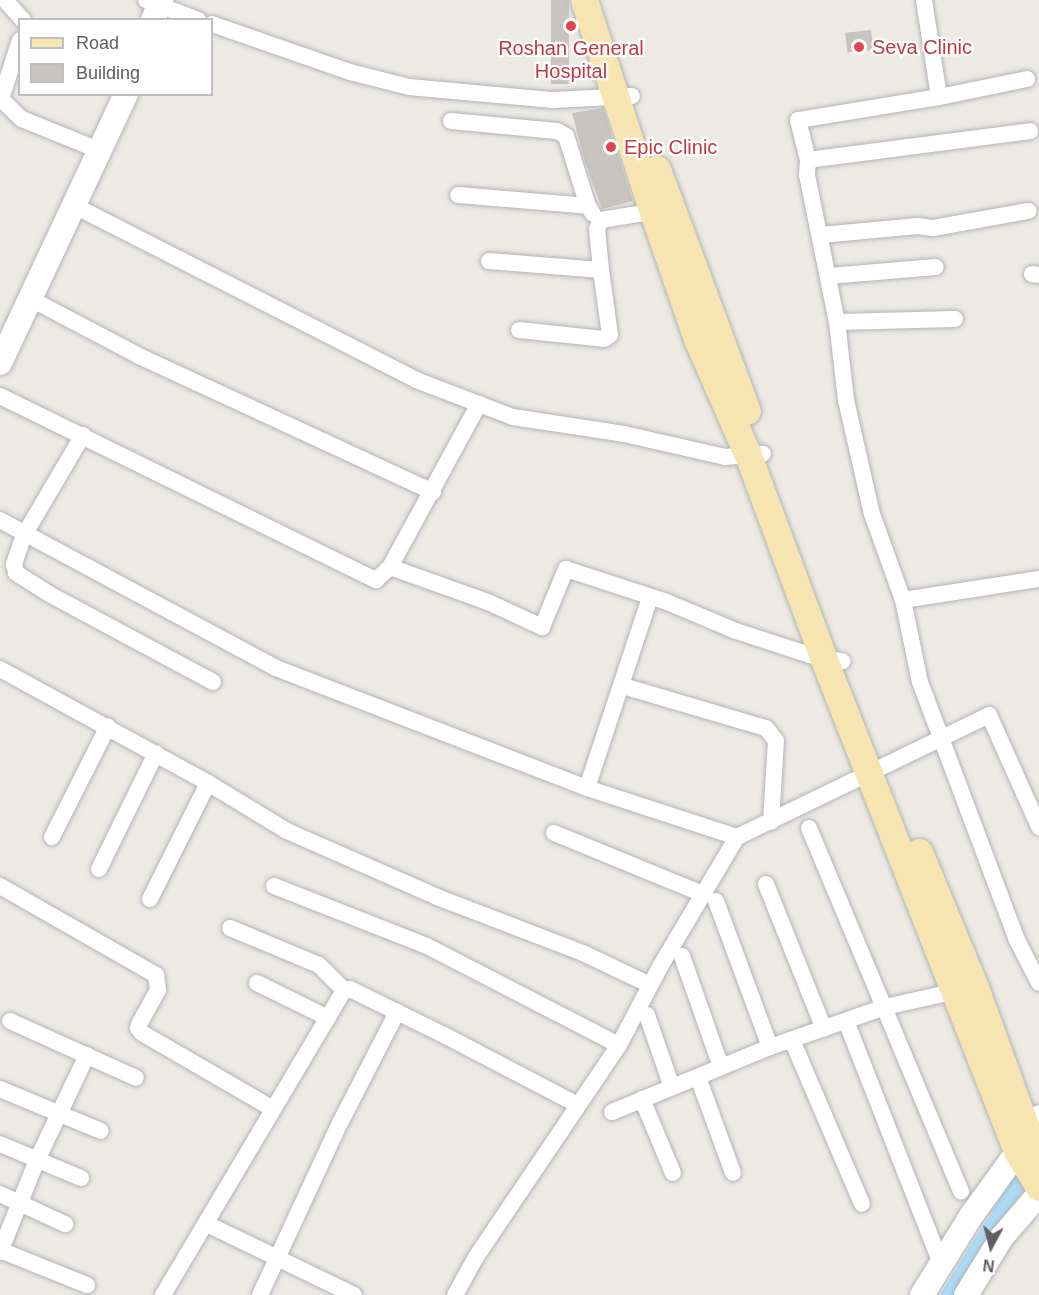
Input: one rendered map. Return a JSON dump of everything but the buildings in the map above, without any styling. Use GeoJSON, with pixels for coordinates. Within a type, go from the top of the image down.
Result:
{"type":"FeatureCollection","features":[{"type":"Feature","properties":{"kind":"main road"},"geometry":{"type":"LineString","coordinates":[[584,0],[623,96],[662,210],[832,659],[964,989],[1031,1139],[1037,1186]]}},
{"type":"Feature","properties":{"kind":"main road"},"geometry":{"type":"LineString","coordinates":[[601,0],[623,96]]}},
{"type":"Feature","properties":{"kind":"street"},"geometry":{"type":"LineString","coordinates":[[5,0],[21,18]]}},
{"type":"Feature","properties":{"kind":"street"},"geometry":{"type":"LineString","coordinates":[[924,0],[939,97]]}},
{"type":"Feature","properties":{"kind":"street"},"geometry":{"type":"LineString","coordinates":[[154,6],[192,18]]}},
{"type":"Feature","properties":{"kind":"street"},"geometry":{"type":"LineString","coordinates":[[213,24],[350,72],[409,87],[554,100],[623,96]]}},
{"type":"Feature","properties":{"kind":"street"},"geometry":{"type":"LineString","coordinates":[[18,46],[1,99],[22,119],[101,151]]}},
{"type":"Feature","properties":{"kind":"street"},"geometry":{"type":"LineString","coordinates":[[1027,79],[939,97],[798,120],[808,160],[807,175],[837,322],[846,400],[872,514],[903,600],[920,682],[1017,940],[1039,983]]}},
{"type":"Feature","properties":{"kind":"street"},"geometry":{"type":"LineString","coordinates":[[0,363],[125,96]]}},
{"type":"Feature","properties":{"kind":"street"},"geometry":{"type":"LineString","coordinates":[[451,121],[557,131],[566,136],[588,206],[601,220]]}},
{"type":"Feature","properties":{"kind":"street"},"geometry":{"type":"LineString","coordinates":[[808,160],[1030,131]]}},
{"type":"Feature","properties":{"kind":"street"},"geometry":{"type":"LineString","coordinates":[[458,195],[588,206]]}},
{"type":"Feature","properties":{"kind":"street"},"geometry":{"type":"LineString","coordinates":[[75,206],[416,380],[513,417],[624,434],[725,457],[756,454]]}},
{"type":"Feature","properties":{"kind":"street"},"geometry":{"type":"LineString","coordinates":[[601,220],[662,210]]}},
{"type":"Feature","properties":{"kind":"street"},"geometry":{"type":"LineString","coordinates":[[821,235],[918,226],[933,228],[1028,211]]}},
{"type":"Feature","properties":{"kind":"street"},"geometry":{"type":"LineString","coordinates":[[519,330],[604,339],[610,335],[597,229],[601,220]]}},
{"type":"Feature","properties":{"kind":"street"},"geometry":{"type":"LineString","coordinates":[[489,261],[601,270]]}},
{"type":"Feature","properties":{"kind":"street"},"geometry":{"type":"LineString","coordinates":[[829,276],[936,267]]}},
{"type":"Feature","properties":{"kind":"street"},"geometry":{"type":"LineString","coordinates":[[31,299],[139,356],[433,492]]}},
{"type":"Feature","properties":{"kind":"street"},"geometry":{"type":"LineString","coordinates":[[837,322],[955,319]]}},
{"type":"Feature","properties":{"kind":"street"},"geometry":{"type":"LineString","coordinates":[[0,396],[83,435],[193,493],[375,580],[390,567],[479,404]]}},
{"type":"Feature","properties":{"kind":"street"},"geometry":{"type":"LineString","coordinates":[[83,435],[24,535],[14,564],[19,577],[213,682]]}},
{"type":"Feature","properties":{"kind":"street"},"geometry":{"type":"LineString","coordinates":[[0,520],[24,535],[276,668],[587,788],[737,837],[989,715],[1039,827]]}},
{"type":"Feature","properties":{"kind":"street"},"geometry":{"type":"LineString","coordinates":[[390,567],[488,602],[542,627],[566,569],[650,597],[736,631],[832,659]]}},
{"type":"Feature","properties":{"kind":"street"},"geometry":{"type":"LineString","coordinates":[[903,600],[1039,579]]}},
{"type":"Feature","properties":{"kind":"street"},"geometry":{"type":"LineString","coordinates":[[587,788],[650,597]]}},
{"type":"Feature","properties":{"kind":"street"},"geometry":{"type":"LineString","coordinates":[[0,669],[156,753],[287,831],[437,897],[583,952],[650,985]]}},
{"type":"Feature","properties":{"kind":"street"},"geometry":{"type":"LineString","coordinates":[[622,686],[766,728],[776,741],[771,822]]}},
{"type":"Feature","properties":{"kind":"street"},"geometry":{"type":"LineString","coordinates":[[52,837],[108,726]]}},
{"type":"Feature","properties":{"kind":"street"},"geometry":{"type":"LineString","coordinates":[[99,869],[156,753]]}},
{"type":"Feature","properties":{"kind":"street"},"geometry":{"type":"LineString","coordinates":[[150,899],[208,783]]}},
{"type":"Feature","properties":{"kind":"street"},"geometry":{"type":"LineString","coordinates":[[809,828],[961,1191]]}},
{"type":"Feature","properties":{"kind":"street"},"geometry":{"type":"LineString","coordinates":[[554,833],[710,898],[770,1047]]}},
{"type":"Feature","properties":{"kind":"street"},"geometry":{"type":"LineString","coordinates":[[455,1295],[476,1257],[619,1045],[650,985],[710,898],[737,837]]}},
{"type":"Feature","properties":{"kind":"street"},"geometry":{"type":"LineString","coordinates":[[766,885],[824,1029]]}},
{"type":"Feature","properties":{"kind":"street"},"geometry":{"type":"LineString","coordinates":[[0,886],[156,975],[158,990],[140,1022],[138,1028],[142,1033],[273,1109]]}},
{"type":"Feature","properties":{"kind":"street"},"geometry":{"type":"LineString","coordinates":[[274,886],[427,946],[619,1045]]}},
{"type":"Feature","properties":{"kind":"street"},"geometry":{"type":"LineString","coordinates":[[230,928],[319,965],[344,990]]}},
{"type":"Feature","properties":{"kind":"street"},"geometry":{"type":"LineString","coordinates":[[682,956],[721,1067]]}},
{"type":"Feature","properties":{"kind":"street"},"geometry":{"type":"LineString","coordinates":[[257,983],[328,1018]]}},
{"type":"Feature","properties":{"kind":"street"},"geometry":{"type":"LineString","coordinates":[[344,990],[350,989],[397,1012],[578,1106]]}},
{"type":"Feature","properties":{"kind":"street"},"geometry":{"type":"LineString","coordinates":[[612,1112],[770,1047],[885,1007],[964,989]]}},
{"type":"Feature","properties":{"kind":"street"},"geometry":{"type":"LineString","coordinates":[[163,1295],[344,990]]}},
{"type":"Feature","properties":{"kind":"street"},"geometry":{"type":"LineString","coordinates":[[260,1295],[340,1123],[397,1012]]}},
{"type":"Feature","properties":{"kind":"street"},"geometry":{"type":"LineString","coordinates":[[647,1015],[672,1087]]}},
{"type":"Feature","properties":{"kind":"street"},"geometry":{"type":"LineString","coordinates":[[10,1021],[136,1078]]}},
{"type":"Feature","properties":{"kind":"street"},"geometry":{"type":"LineString","coordinates":[[846,1021],[941,1264]]}},
{"type":"Feature","properties":{"kind":"street"},"geometry":{"type":"LineString","coordinates":[[792,1040],[862,1204]]}},
{"type":"Feature","properties":{"kind":"street"},"geometry":{"type":"LineString","coordinates":[[87,1054],[37,1160],[0,1251],[87,1285]]}},
{"type":"Feature","properties":{"kind":"street"},"geometry":{"type":"LineString","coordinates":[[698,1077],[733,1173]]}},
{"type":"Feature","properties":{"kind":"street"},"geometry":{"type":"LineString","coordinates":[[0,1089],[101,1131]]}},
{"type":"Feature","properties":{"kind":"street"},"geometry":{"type":"LineString","coordinates":[[642,1099],[673,1173]]}},
{"type":"Feature","properties":{"kind":"street"},"geometry":{"type":"LineString","coordinates":[[922,1295],[971,1216],[1031,1139]]}},
{"type":"Feature","properties":{"kind":"street"},"geometry":{"type":"LineString","coordinates":[[0,1144],[81,1178]]}},
{"type":"Feature","properties":{"kind":"street"},"geometry":{"type":"LineString","coordinates":[[966,1295],[1037,1186]]}},
{"type":"Feature","properties":{"kind":"street"},"geometry":{"type":"LineString","coordinates":[[0,1194],[65,1224]]}},
{"type":"Feature","properties":{"kind":"street"},"geometry":{"type":"LineString","coordinates":[[207,1224],[354,1295]]}},
{"type":"Feature","properties":{"kind":"waterway"},"geometry":{"type":"LineString","coordinates":[[949,1295],[1031,1164]]}},
{"type":"Feature","properties":{"kind":"place","name":"Roshan General Hospital"},"geometry":{"type":"Point","coordinates":[571,26]}},
{"type":"Feature","properties":{"kind":"place","name":"Seva Clinic"},"geometry":{"type":"Point","coordinates":[859,47]}},
{"type":"Feature","properties":{"kind":"place","name":"Epic Clinic"},"geometry":{"type":"Point","coordinates":[611,147]}}]}
